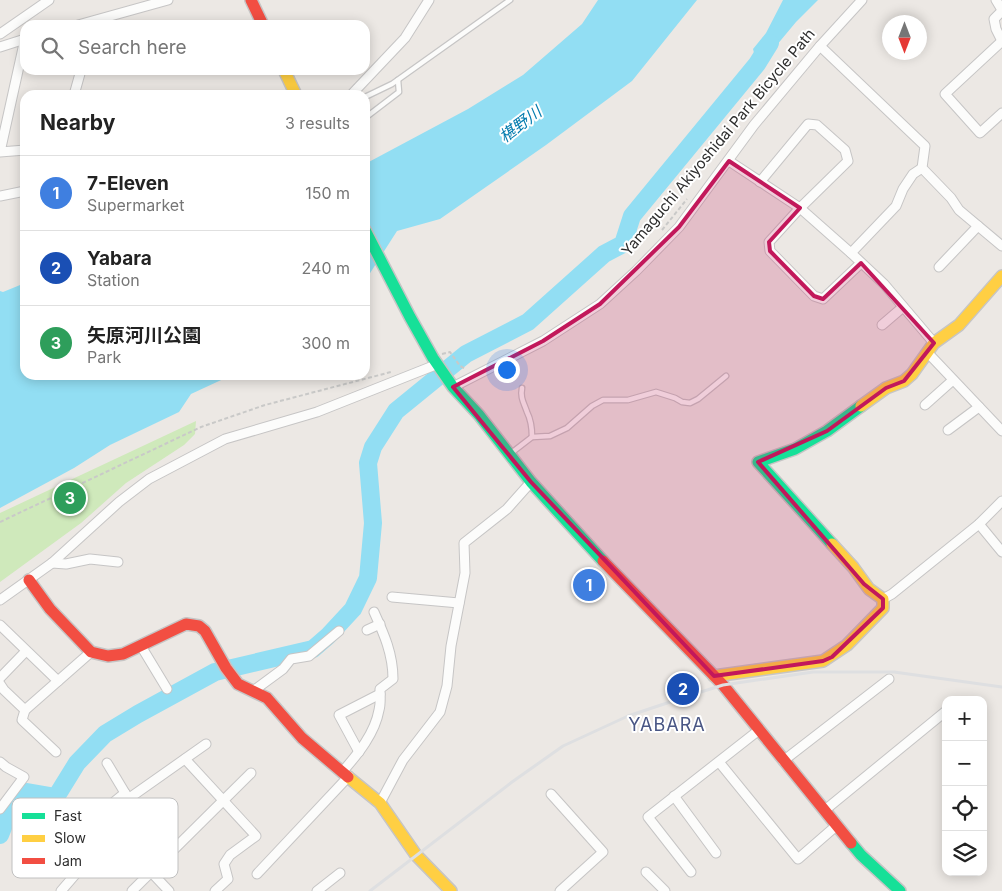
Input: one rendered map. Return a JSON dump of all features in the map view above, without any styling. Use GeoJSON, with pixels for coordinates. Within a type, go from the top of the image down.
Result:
{"type":"FeatureCollection","features":[{"type":"Feature","properties":{"kind":"street"},"geometry":{"type":"LineString","coordinates":[[20,20],[49,0]]}},
{"type":"Feature","properties":{"kind":"street"},"geometry":{"type":"LineString","coordinates":[[101,20],[168,0]]}},
{"type":"Feature","properties":{"kind":"street"},"geometry":{"type":"LineString","coordinates":[[251,0],[261,20]]}},
{"type":"Feature","properties":{"kind":"street"},"geometry":{"type":"LineString","coordinates":[[370,75],[405,38],[429,0]]}},
{"type":"Feature","properties":{"kind":"street"},"geometry":{"type":"LineString","coordinates":[[453,387],[543,341],[600,304],[636,271],[678,227],[729,161],[754,124],[862,0]]}},
{"type":"Feature","properties":{"kind":"street"},"geometry":{"type":"LineString","coordinates":[[996,0],[1002,11],[994,19],[996,29],[1002,41],[945,94],[980,133],[1002,113]]}},
{"type":"Feature","properties":{"kind":"street"},"geometry":{"type":"LineString","coordinates":[[0,34],[20,20]]}},
{"type":"Feature","properties":{"kind":"street"},"geometry":{"type":"LineString","coordinates":[[0,47],[20,41]]}},
{"type":"Feature","properties":{"kind":"street"},"geometry":{"type":"LineString","coordinates":[[820,46],[925,146],[922,168],[913,174],[903,189],[896,206],[851,253]]}},
{"type":"Feature","properties":{"kind":"street"},"geometry":{"type":"LineString","coordinates":[[20,62],[0,152],[20,150]]}},
{"type":"Feature","properties":{"kind":"street"},"geometry":{"type":"LineString","coordinates":[[75,90],[80,75]]}},
{"type":"Feature","properties":{"kind":"street"},"geometry":{"type":"LineString","coordinates":[[286,75],[294,90]]}},
{"type":"Feature","properties":{"kind":"street"},"geometry":{"type":"LineString","coordinates":[[356,90],[370,75]]}},
{"type":"Feature","properties":{"kind":"street"},"geometry":{"type":"LineString","coordinates":[[760,182],[808,124],[817,125],[845,150],[848,161],[800,208],[769,242],[770,251],[814,296],[823,299],[861,263]]}},
{"type":"Feature","properties":{"kind":"street"},"geometry":{"type":"LineString","coordinates":[[729,161],[800,208],[884,284],[903,307],[953,380],[1002,431]]}},
{"type":"Feature","properties":{"kind":"street"},"geometry":{"type":"LineString","coordinates":[[922,168],[951,198],[959,210],[1002,246]]}},
{"type":"Feature","properties":{"kind":"street"},"geometry":{"type":"LineString","coordinates":[[0,196],[20,192]]}},
{"type":"Feature","properties":{"kind":"street"},"geometry":{"type":"LineString","coordinates":[[939,267],[978,226]]}},
{"type":"Feature","properties":{"kind":"street"},"geometry":{"type":"LineString","coordinates":[[370,239],[435,361],[453,387],[479,415],[531,482],[623,583],[714,676],[860,855],[900,891]]}},
{"type":"Feature","properties":{"kind":"street"},"geometry":{"type":"LineString","coordinates":[[883,599],[864,584],[852,567],[758,462],[795,448],[827,431],[886,388],[904,381],[912,374],[931,348],[958,325],[1002,276]]}},
{"type":"Feature","properties":{"kind":"street"},"geometry":{"type":"LineString","coordinates":[[882,325],[903,307]]}},
{"type":"Feature","properties":{"kind":"street"},"geometry":{"type":"LineString","coordinates":[[0,600],[52,563],[119,502],[149,479],[225,438],[317,412],[435,361]]}},
{"type":"Feature","properties":{"kind":"street"},"geometry":{"type":"LineString","coordinates":[[925,405],[953,380]]}},
{"type":"Feature","properties":{"kind":"street"},"geometry":{"type":"LineString","coordinates":[[948,430],[979,407]]}},
{"type":"Feature","properties":{"kind":"street"},"geometry":{"type":"LineString","coordinates":[[380,803],[404,760],[440,712],[447,686],[451,646],[465,573],[464,543],[507,509],[531,482]]}},
{"type":"Feature","properties":{"kind":"street"},"geometry":{"type":"LineString","coordinates":[[883,599],[892,594],[979,524],[1002,501]]}},
{"type":"Feature","properties":{"kind":"street"},"geometry":{"type":"LineString","coordinates":[[979,524],[1002,552]]}},
{"type":"Feature","properties":{"kind":"street"},"geometry":{"type":"LineString","coordinates":[[52,563],[66,564],[90,559],[118,562]]}},
{"type":"Feature","properties":{"kind":"street"},"geometry":{"type":"LineString","coordinates":[[29,580],[50,609],[91,652],[108,656],[123,654],[186,624],[198,626],[205,631],[226,668],[238,684],[266,698],[302,738],[380,803],[416,854],[451,891]]}},
{"type":"Feature","properties":{"kind":"street"},"geometry":{"type":"LineString","coordinates":[[392,596],[459,603]]}},
{"type":"Feature","properties":{"kind":"street"},"geometry":{"type":"LineString","coordinates":[[714,676],[816,663],[832,657],[883,608],[883,599]]}},
{"type":"Feature","properties":{"kind":"street"},"geometry":{"type":"LineString","coordinates":[[257,874],[346,774],[367,740],[380,710],[380,690],[393,679],[393,664],[386,638],[374,612]]}},
{"type":"Feature","properties":{"kind":"street"},"geometry":{"type":"LineString","coordinates":[[366,630],[380,624]]}},
{"type":"Feature","properties":{"kind":"street"},"geometry":{"type":"LineString","coordinates":[[0,625],[58,682]]}},
{"type":"Feature","properties":{"kind":"street"},"geometry":{"type":"LineString","coordinates":[[253,691],[283,669],[291,660],[309,656],[339,631]]}},
{"type":"Feature","properties":{"kind":"street"},"geometry":{"type":"LineString","coordinates":[[141,646],[167,690]]}},
{"type":"Feature","properties":{"kind":"street"},"geometry":{"type":"LineString","coordinates":[[0,678],[26,652]]}},
{"type":"Feature","properties":{"kind":"street"},"geometry":{"type":"LineString","coordinates":[[56,752],[22,720],[25,710],[91,652]]}},
{"type":"Feature","properties":{"kind":"street"},"geometry":{"type":"LineString","coordinates":[[783,761],[889,679]]}},
{"type":"Feature","properties":{"kind":"street"},"geometry":{"type":"LineString","coordinates":[[1,688],[25,710]]}},
{"type":"Feature","properties":{"kind":"street"},"geometry":{"type":"LineString","coordinates":[[360,752],[339,715],[380,694]]}},
{"type":"Feature","properties":{"kind":"street"},"geometry":{"type":"LineString","coordinates":[[825,810],[942,714]]}},
{"type":"Feature","properties":{"kind":"street"},"geometry":{"type":"LineString","coordinates":[[691,872],[648,817],[759,730]]}},
{"type":"Feature","properties":{"kind":"street"},"geometry":{"type":"LineString","coordinates":[[123,798],[206,744]]}},
{"type":"Feature","properties":{"kind":"street"},"geometry":{"type":"LineString","coordinates":[[185,759],[256,836],[230,855],[224,864],[228,878],[216,891]]}},
{"type":"Feature","properties":{"kind":"street"},"geometry":{"type":"LineString","coordinates":[[0,762],[24,777],[0,809]]}},
{"type":"Feature","properties":{"kind":"street"},"geometry":{"type":"LineString","coordinates":[[719,762],[798,859],[836,826]]}},
{"type":"Feature","properties":{"kind":"street"},"geometry":{"type":"LineString","coordinates":[[107,763],[126,796]]}},
{"type":"Feature","properties":{"kind":"street"},"geometry":{"type":"LineString","coordinates":[[178,845],[251,773]]}},
{"type":"Feature","properties":{"kind":"street"},"geometry":{"type":"LineString","coordinates":[[551,794],[603,852],[560,891]]}},
{"type":"Feature","properties":{"kind":"street"},"geometry":{"type":"LineString","coordinates":[[674,796],[716,853]]}},
{"type":"Feature","properties":{"kind":"street"},"geometry":{"type":"LineString","coordinates":[[646,872],[665,891]]}},
{"type":"Feature","properties":{"kind":"street"},"geometry":{"type":"LineString","coordinates":[[317,891],[340,873]]}},
{"type":"Feature","properties":{"kind":"street"},"geometry":{"type":"LineString","coordinates":[[61,891],[72,878]]}},
{"type":"Feature","properties":{"kind":"street"},"geometry":{"type":"LineString","coordinates":[[132,891],[145,878]]}},
{"type":"Feature","properties":{"kind":"street"},"geometry":{"type":"LineString","coordinates":[[157,878],[169,891]]}},
{"type":"Feature","properties":{"kind":"lane"},"geometry":{"type":"LineString","coordinates":[[370,94],[398,80],[510,0]]}},
{"type":"Feature","properties":{"kind":"lane"},"geometry":{"type":"LineString","coordinates":[[370,114],[399,92],[398,80]]}},
{"type":"Feature","properties":{"kind":"lane"},"geometry":{"type":"LineString","coordinates":[[509,455],[532,437],[550,436],[567,428],[592,406],[603,400],[628,400],[656,392],[682,402],[690,403],[698,399],[726,376]]}},
{"type":"Feature","properties":{"kind":"lane"},"geometry":{"type":"LineString","coordinates":[[522,388],[523,404],[528,413],[532,437]]}},
{"type":"Feature","properties":{"kind":"path","name":"Yamaguchi Akiyoshidai Park Bicycle Path"},"geometry":{"type":"LineString","coordinates":[[658,234],[687,199]]}},
{"type":"Feature","properties":{"kind":"path"},"geometry":{"type":"LineString","coordinates":[[435,361],[450,352],[460,366],[468,370]]}},
{"type":"Feature","properties":{"kind":"path"},"geometry":{"type":"LineString","coordinates":[[370,377],[394,371]]}},
{"type":"Feature","properties":{"kind":"path"},"geometry":{"type":"LineString","coordinates":[[0,522],[201,427],[265,405],[360,380]]}},
{"type":"Feature","properties":{"kind":"highlighted area"},"geometry":{"type":"Polygon","coordinates":[[[729,161],[800,208],[769,242],[770,251],[814,296],[823,299],[861,263],[934,343],[904,381],[886,388],[827,431],[758,462],[864,584],[883,599],[883,608],[832,657],[823,661],[714,676],[531,482],[453,387],[543,341],[600,304],[679,227],[729,161]]]}},
{"type":"Feature","properties":{"kind":"green space"},"geometry":{"type":"Polygon","coordinates":[[[196,421],[195,434],[184,445],[126,483],[81,523],[0,582],[0,513],[196,421]]]}},
{"type":"Feature","properties":{"kind":"water","name":"椹野川"},"geometry":{"type":"Polygon","coordinates":[[[598,0],[697,0],[632,81],[546,145],[440,219],[397,231],[370,273],[370,161],[468,109],[523,75],[582,24],[598,0]]]}},
{"type":"Feature","properties":{"kind":"water"},"geometry":{"type":"Polygon","coordinates":[[[783,0],[818,0],[796,22],[766,58],[757,64],[753,49],[766,33],[783,0]]]}},
{"type":"Feature","properties":{"kind":"water"},"geometry":{"type":"Polygon","coordinates":[[[20,285],[20,380],[221,380],[191,394],[179,412],[110,445],[74,468],[0,508],[0,291],[3,292],[20,285]]]}},
{"type":"Feature","properties":{"kind":"waterway"},"geometry":{"type":"LineString","coordinates":[[18,798],[22,793],[27,792],[56,797],[77,763],[105,734],[215,672],[313,649],[328,636],[353,609],[368,578],[373,523],[368,463],[373,447],[396,411],[466,354],[528,322],[604,254],[623,244],[632,216],[757,64],[770,43]]}},
{"type":"Feature","properties":{"kind":"waterway"},"geometry":{"type":"LineString","coordinates":[[0,835],[12,806]]}},
{"type":"Feature","properties":{"kind":"railway"},"geometry":{"type":"LineString","coordinates":[[370,891],[512,782],[563,746],[628,716],[685,697],[723,685],[813,672],[894,672],[1002,687]]}},
{"type":"Feature","properties":{"kind":"traffic: fast"},"geometry":{"type":"LineString","coordinates":[[370,240],[433,358],[453,387],[479,415],[531,482],[603,561]]}},
{"type":"Feature","properties":{"kind":"traffic: fast"},"geometry":{"type":"LineString","coordinates":[[832,544],[758,462],[795,449],[827,431],[861,406]]}},
{"type":"Feature","properties":{"kind":"traffic: fast"},"geometry":{"type":"LineString","coordinates":[[851,843],[861,855],[900,891]]}},
{"type":"Feature","properties":{"kind":"traffic: slow"},"geometry":{"type":"LineString","coordinates":[[286,75],[294,90]]}},
{"type":"Feature","properties":{"kind":"traffic: slow"},"geometry":{"type":"LineString","coordinates":[[861,406],[886,388],[904,381],[912,374],[934,343],[959,325],[1002,276]]}},
{"type":"Feature","properties":{"kind":"traffic: slow"},"geometry":{"type":"LineString","coordinates":[[714,676],[823,661],[847,645],[883,608],[883,599],[869,589],[853,567],[832,544]]}},
{"type":"Feature","properties":{"kind":"traffic: slow"},"geometry":{"type":"LineString","coordinates":[[348,777],[380,803],[416,855],[451,891]]}},
{"type":"Feature","properties":{"kind":"traffic: jam"},"geometry":{"type":"LineString","coordinates":[[251,0],[261,20]]}},
{"type":"Feature","properties":{"kind":"traffic: jam"},"geometry":{"type":"LineString","coordinates":[[603,561],[723,685],[851,843]]}},
{"type":"Feature","properties":{"kind":"traffic: jam"},"geometry":{"type":"LineString","coordinates":[[29,580],[50,609],[91,652],[108,656],[123,654],[186,624],[199,626],[205,631],[226,668],[238,684],[267,698],[302,738],[348,777]]}},
{"type":"Feature","properties":{"kind":"place","name":"矢原河川公園"},"geometry":{"type":"Point","coordinates":[70,498]}},
{"type":"Feature","properties":{"kind":"place","name":"7-Eleven"},"geometry":{"type":"Point","coordinates":[589,585]}},
{"type":"Feature","properties":{"kind":"place","name":"Yabara"},"geometry":{"type":"Point","coordinates":[683,689]}},
{"type":"Feature","properties":{"kind":"district","name":"YABARA"},"geometry":{"type":"Point","coordinates":[667,724]}}]}
